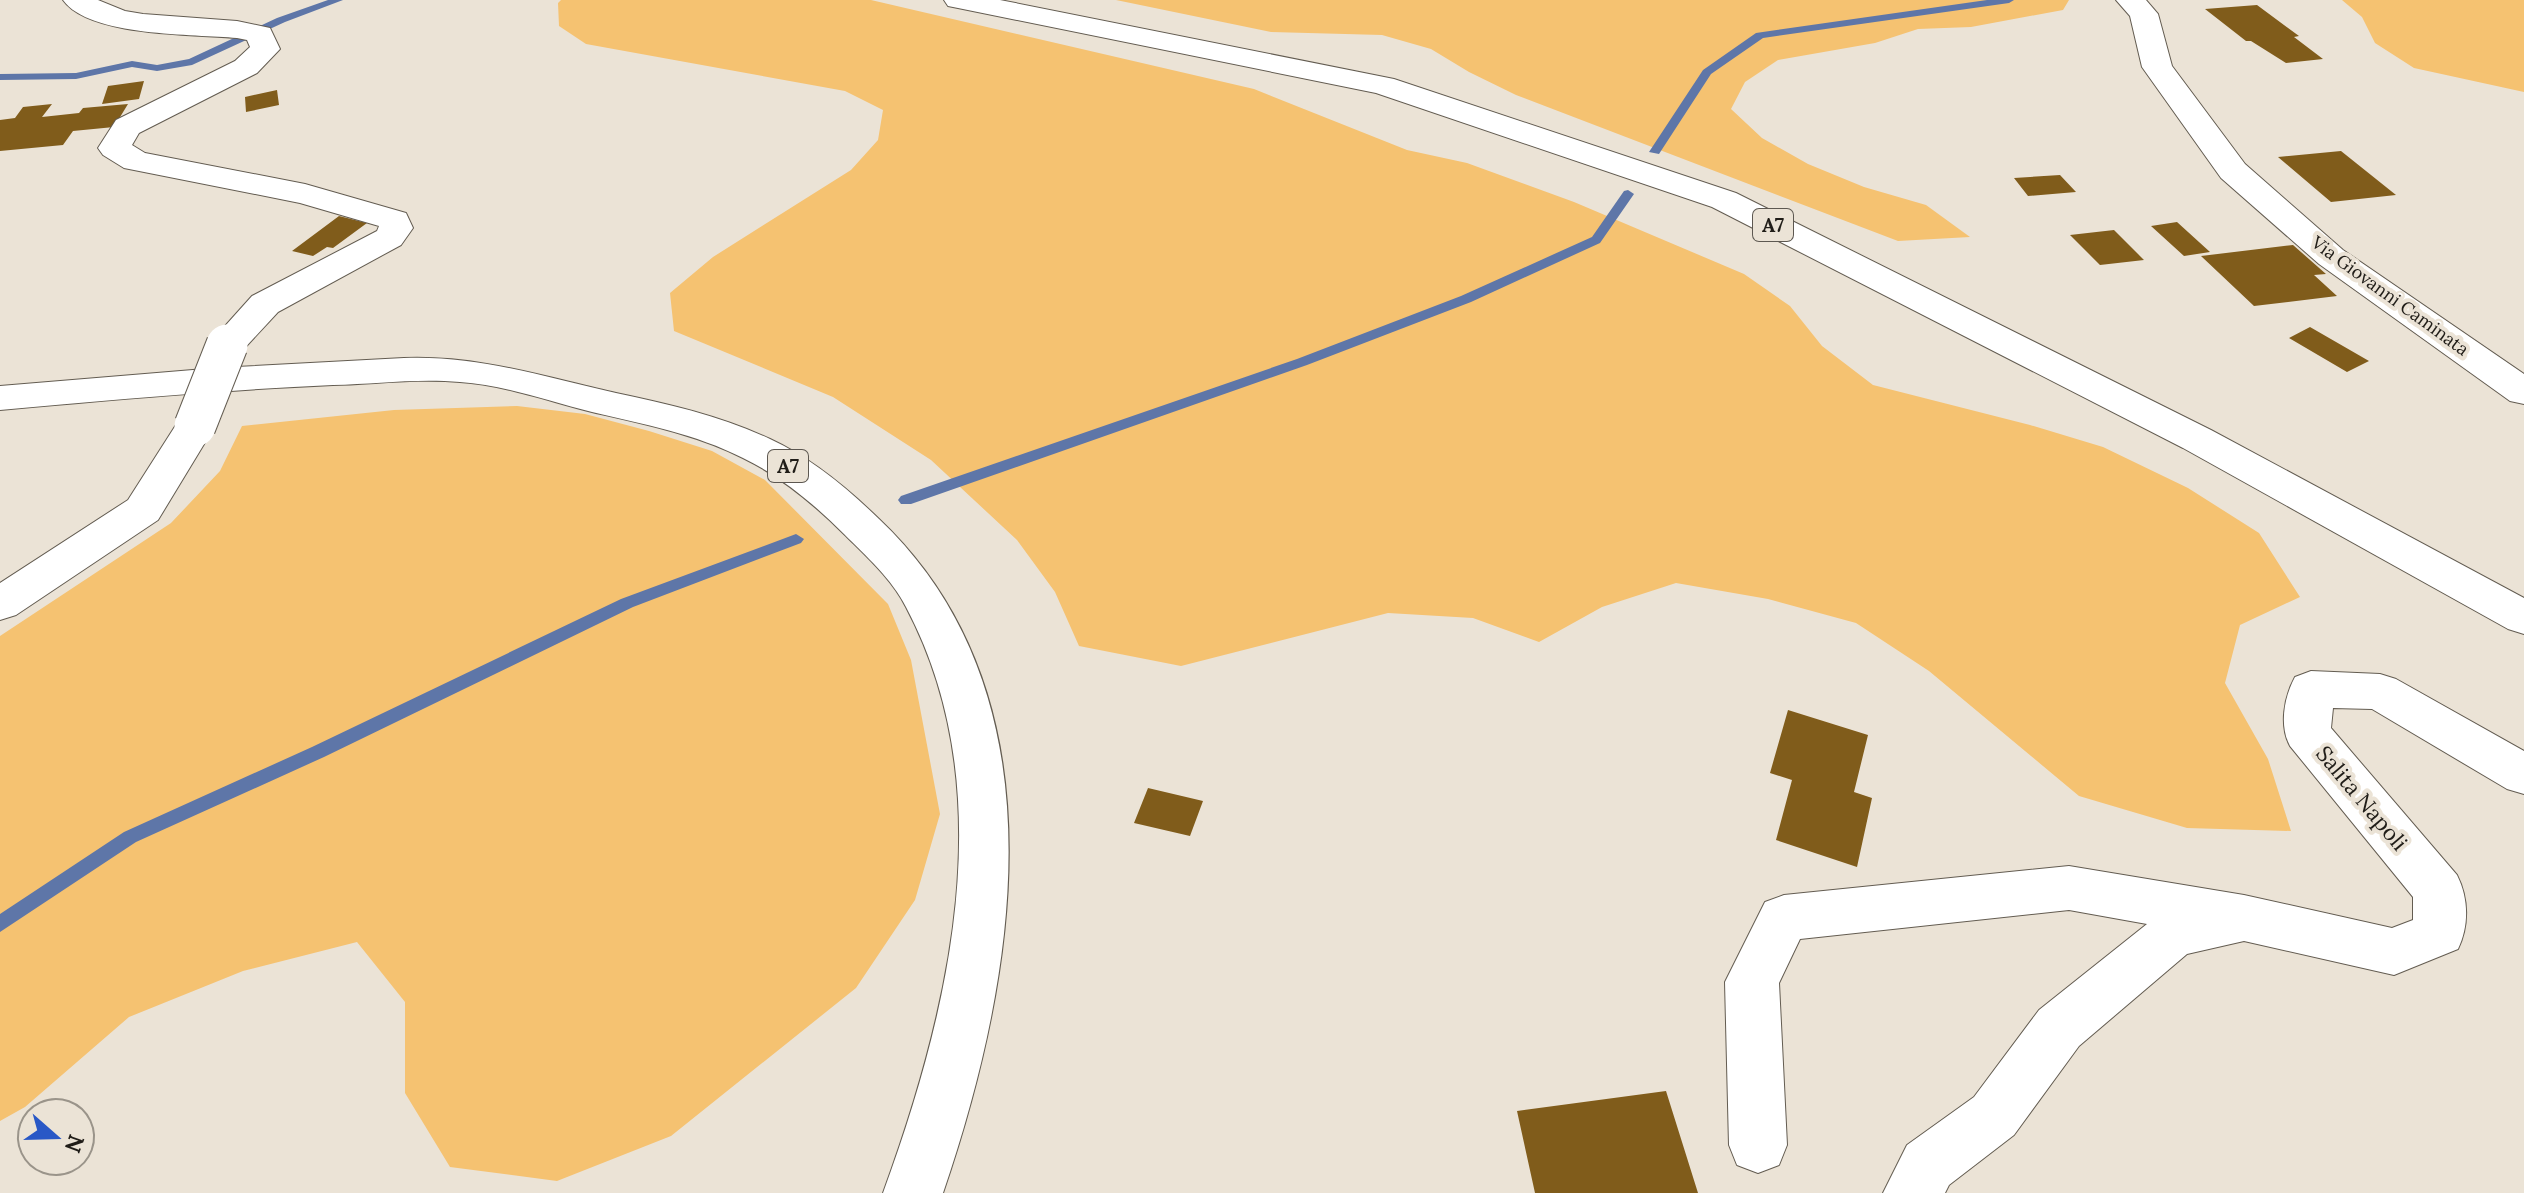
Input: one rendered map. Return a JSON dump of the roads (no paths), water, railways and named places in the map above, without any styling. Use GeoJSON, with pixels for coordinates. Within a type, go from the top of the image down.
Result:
{"type":"FeatureCollection","features":[{"type":"Feature","properties":{"kind":"main road"},"geometry":{"type":"LineString","coordinates":[[0,604],[143,510],[195,426],[227,345],[265,304],[389,238],[396,228],[394,220],[305,194],[135,161],[114,148],[127,127],[246,67],[265,49],[260,34],[237,28],[150,25],[111,16],[77,0]]}},
{"type":"Feature","properties":{"kind":"main road","name":"A7"},"geometry":{"type":"LineString","coordinates":[[958,0],[1383,85],[1724,200],[2197,439],[2524,618]]}},
{"type":"Feature","properties":{"kind":"main road","name":"Via Giovanni Caminata"},"geometry":{"type":"LineString","coordinates":[[2130,0],[2144,14],[2157,67],[2233,171],[2331,257],[2524,392]]}},
{"type":"Feature","properties":{"kind":"main road","name":"A7"},"geometry":{"type":"LineString","coordinates":[[0,398],[279,375],[461,370],[696,425],[757,450],[805,477],[872,538],[926,601],[961,677],[974,732],[980,772],[982,858],[975,959],[963,1031],[946,1101],[913,1193]]}},
{"type":"Feature","properties":{"kind":"main road","name":"Salita Napoli"},"geometry":{"type":"LineString","coordinates":[[1758,1145],[1752,982],[1784,918],[2069,888],[2244,918],[2394,952],[2439,933],[2439,891],[2307,733],[2311,689],[2380,692],[2524,775]]}},
{"type":"Feature","properties":{"kind":"main road","name":"Salita Napoli"},"geometry":{"type":"LineString","coordinates":[[1913,1193],[1928,1165],[1994,1116],[2059,1028],[2172,935],[2244,918]]}},
{"type":"Feature","properties":{"kind":"waterway"},"geometry":{"type":"LineString","coordinates":[[0,77],[76,76],[132,64],[157,68],[192,62],[281,20],[338,0]]}},
{"type":"Feature","properties":{"kind":"waterway"},"geometry":{"type":"LineString","coordinates":[[1655,152],[1707,72],[1760,35],[2009,0]]}},
{"type":"Feature","properties":{"kind":"waterway"},"geometry":{"type":"LineString","coordinates":[[906,500],[1302,362],[1466,299],[1596,240],[1628,194]]}},
{"type":"Feature","properties":{"kind":"waterway"},"geometry":{"type":"LineString","coordinates":[[0,924],[130,837],[318,752],[627,603],[796,539]]}}]}
